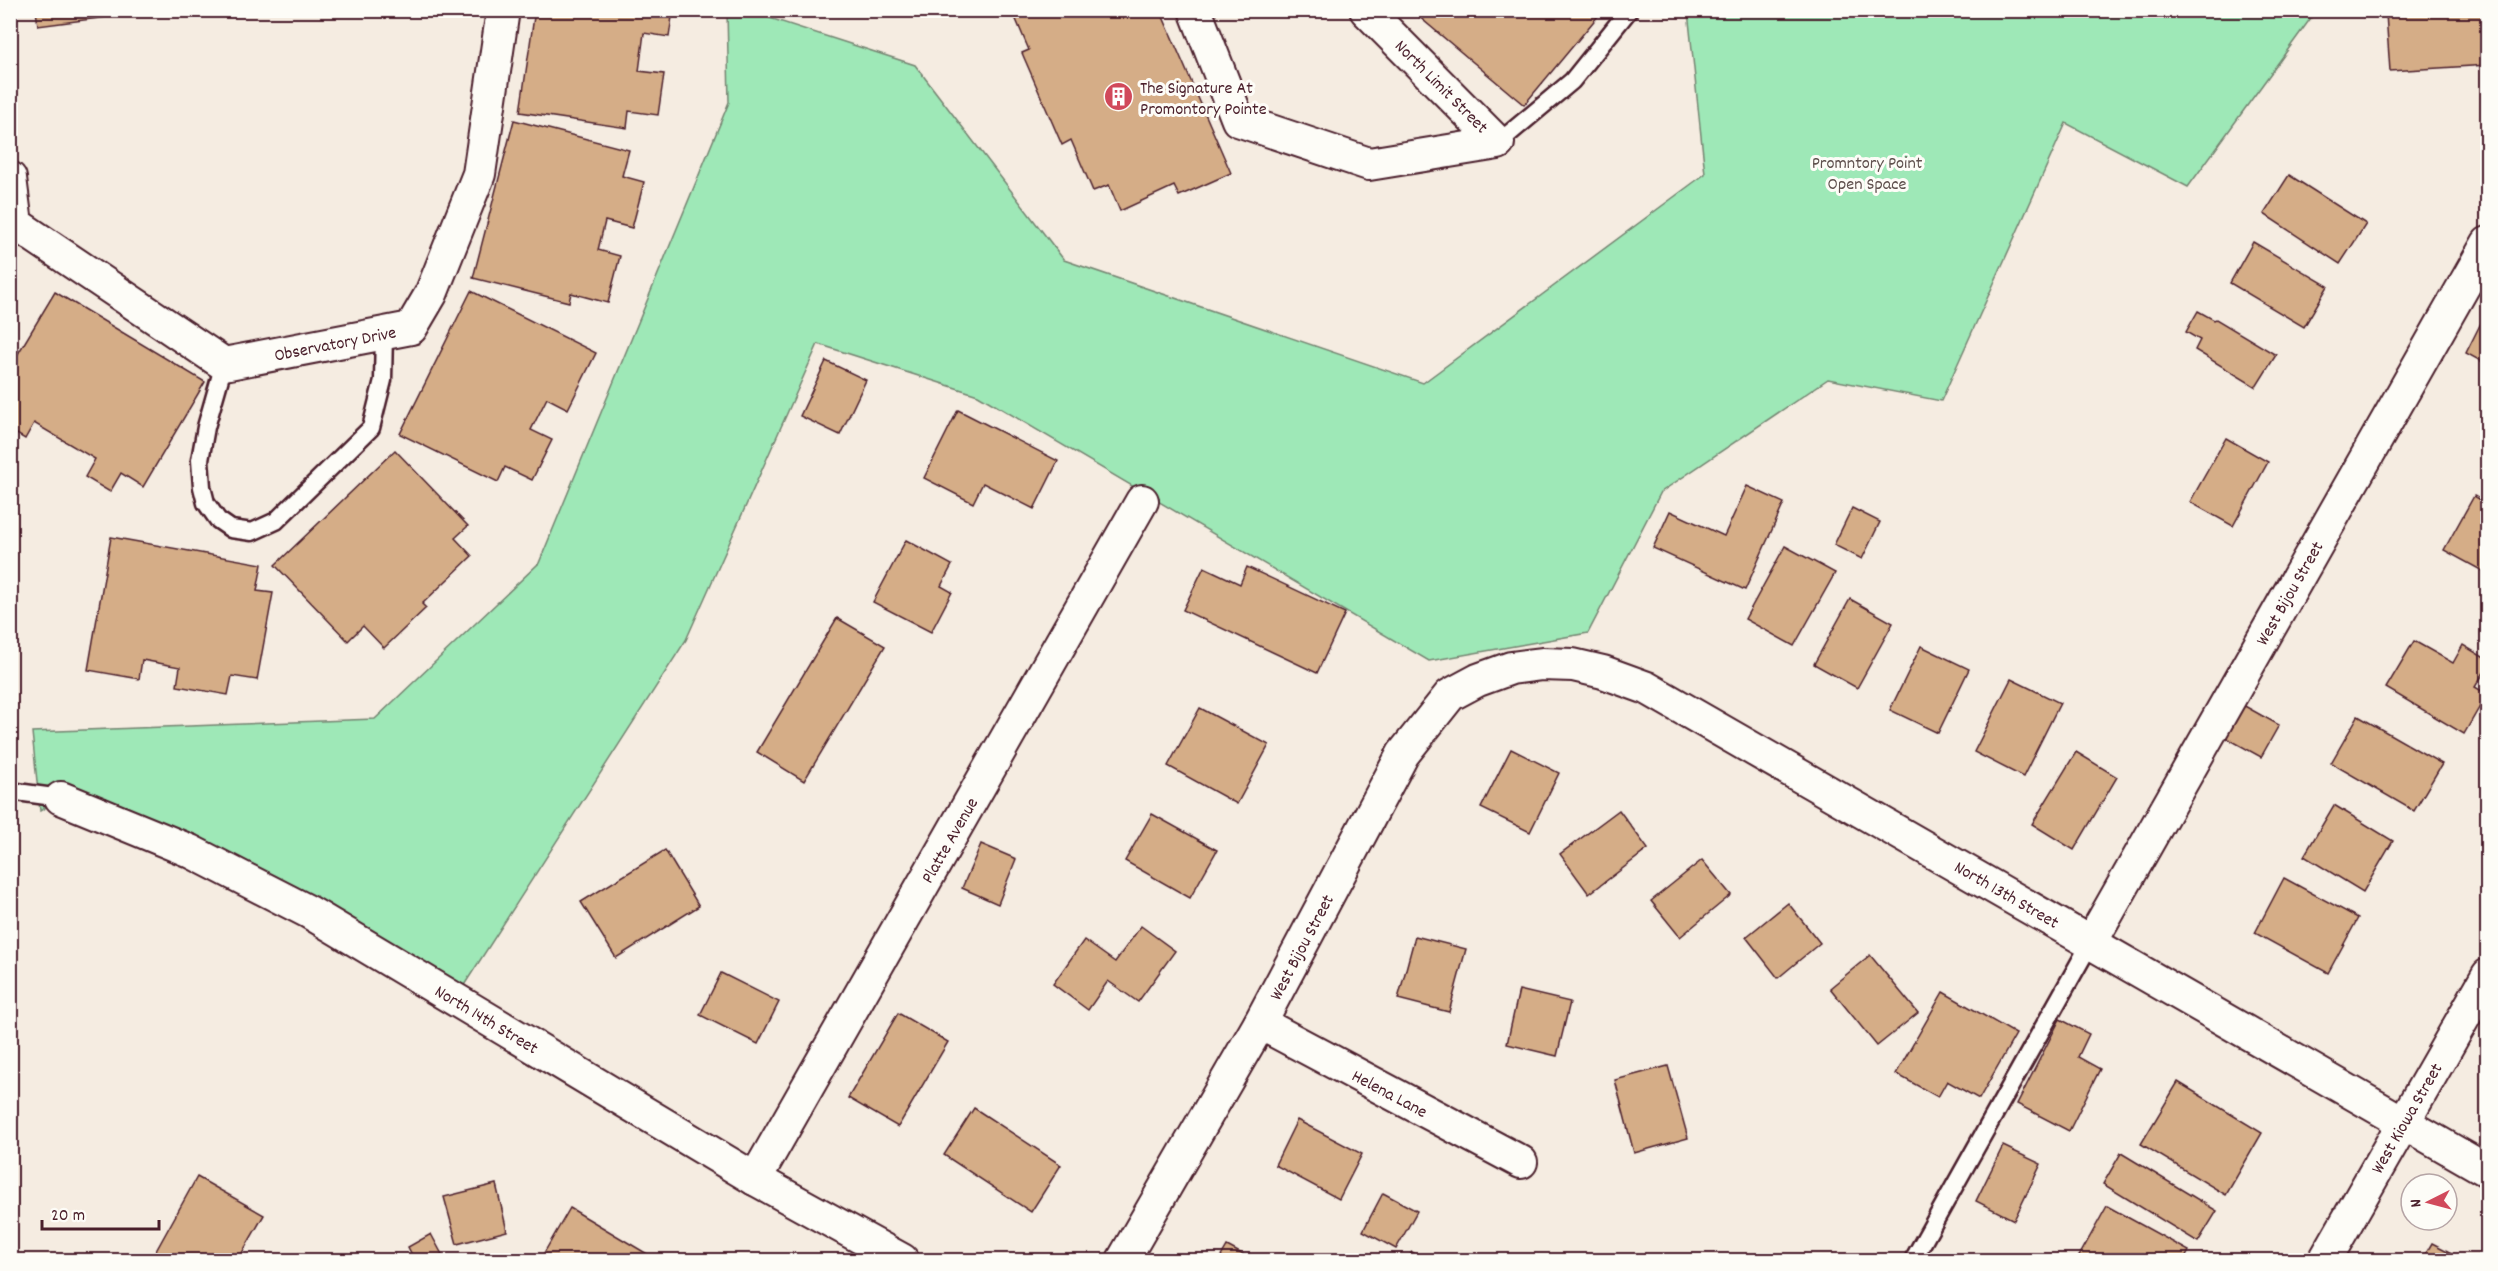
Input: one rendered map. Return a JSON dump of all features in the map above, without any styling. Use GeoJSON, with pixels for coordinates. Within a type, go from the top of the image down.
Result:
{"type":"FeatureCollection","features":[{"type":"Feature","properties":{"kind":"street","name":"Observatory Drive"},"geometry":{"type":"LineString","coordinates":[[224,364],[411,328],[431,294],[479,174],[503,10]]}},
{"type":"Feature","properties":{"kind":"street","name":"North Limit Street"},"geometry":{"type":"LineString","coordinates":[[1195,10],[1238,120],[1369,164],[1498,143]]}},
{"type":"Feature","properties":{"kind":"street","name":"North Limit Street"},"geometry":{"type":"LineString","coordinates":[[1366,10],[1498,143]]}},
{"type":"Feature","properties":{"kind":"street"},"geometry":{"type":"LineString","coordinates":[[10,178],[16,224],[224,364]]}},
{"type":"Feature","properties":{"kind":"street","name":"West Bijou Street"},"geometry":{"type":"LineString","coordinates":[[2091,942],[2487,243]]}},
{"type":"Feature","properties":{"kind":"street","name":"Platte Avenue"},"geometry":{"type":"LineString","coordinates":[[755,1179],[1142,501]]}},
{"type":"Feature","properties":{"kind":"street","name":"North 13th Street"},"geometry":{"type":"LineString","coordinates":[[1510,668],[1542,664],[1573,665],[1604,672],[1647,688],[2487,1171]]}},
{"type":"Feature","properties":{"kind":"street","name":"West Bijou Street"},"geometry":{"type":"LineString","coordinates":[[1123,1260],[1260,1023],[1403,754],[1450,695],[1478,680],[1510,668]]}},
{"type":"Feature","properties":{"kind":"street","name":"North 14th Street"},"geometry":{"type":"LineString","coordinates":[[61,798],[190,851],[309,912],[755,1179],[902,1260]]}},
{"type":"Feature","properties":{"kind":"street","name":"West Kiowa Street"},"geometry":{"type":"LineString","coordinates":[[2325,1260],[2487,975]]}},
{"type":"Feature","properties":{"kind":"street","name":"Helena Lane"},"geometry":{"type":"LineString","coordinates":[[1260,1023],[1521,1162]]}},
{"type":"Feature","properties":{"kind":"lane"},"geometry":{"type":"LineString","coordinates":[[1498,143],[1572,81],[1629,10]]}},
{"type":"Feature","properties":{"kind":"lane"},"geometry":{"type":"LineString","coordinates":[[224,364],[206,427],[200,460],[202,487],[206,503],[218,520],[231,529],[252,532],[276,521],[371,428],[383,380],[384,333]]}},
{"type":"Feature","properties":{"kind":"lane"},"geometry":{"type":"LineString","coordinates":[[10,791],[61,798]]}},
{"type":"Feature","properties":{"kind":"lane"},"geometry":{"type":"LineString","coordinates":[[1913,1260],[2091,942]]}},
{"type":"Feature","properties":{"kind":"green space","name":"Promntory Point Open Space"},"geometry":{"type":"Polygon","coordinates":[[[727,11],[748,11],[915,65],[1064,260],[1423,383],[1705,174],[1688,11],[2316,11],[2188,187],[2066,123],[1941,401],[1828,379],[1661,492],[1588,633],[1429,661],[978,395],[818,344],[686,640],[459,993],[61,798],[40,811],[32,732],[375,719],[539,563],[729,102],[727,11]]]}},
{"type":"Feature","properties":{"kind":"building"},"geometry":{"type":"Polygon","coordinates":[[[36,10],[121,10],[122,15],[38,26],[36,10]]]}},
{"type":"Feature","properties":{"kind":"building"},"geometry":{"type":"Polygon","coordinates":[[[535,10],[673,10],[669,37],[644,33],[639,71],[664,74],[658,115],[629,111],[627,128],[520,112],[535,10]]]}},
{"type":"Feature","properties":{"kind":"building","name":"The Signature At Promontory Pointe"},"geometry":{"type":"Polygon","coordinates":[[[1012,10],[1160,10],[1231,173],[1179,196],[1174,186],[1120,211],[1109,185],[1093,191],[1071,140],[1062,145],[1022,53],[1029,50],[1012,10]]]}},
{"type":"Feature","properties":{"kind":"building"},"geometry":{"type":"Polygon","coordinates":[[[1411,10],[1603,10],[1524,105],[1411,10]]]}},
{"type":"Feature","properties":{"kind":"building"},"geometry":{"type":"Polygon","coordinates":[[[2438,10],[2486,10],[2488,65],[2390,71],[2386,14],[2438,10]]]}},
{"type":"Feature","properties":{"kind":"building"},"geometry":{"type":"Polygon","coordinates":[[[514,120],[629,150],[622,176],[644,182],[632,228],[605,221],[598,250],[620,256],[608,303],[571,293],[569,302],[473,278],[514,120]]]}},
{"type":"Feature","properties":{"kind":"building"},"geometry":{"type":"Polygon","coordinates":[[[2289,175],[2366,224],[2340,264],[2264,214],[2289,175]]]}},
{"type":"Feature","properties":{"kind":"building"},"geometry":{"type":"Polygon","coordinates":[[[2253,242],[2328,286],[2304,327],[2230,283],[2253,242]]]}},
{"type":"Feature","properties":{"kind":"building"},"geometry":{"type":"Polygon","coordinates":[[[471,291],[596,353],[568,409],[547,398],[531,430],[552,440],[532,480],[505,467],[498,482],[400,434],[471,291]]]}},
{"type":"Feature","properties":{"kind":"building"},"geometry":{"type":"Polygon","coordinates":[[[55,292],[205,382],[143,487],[121,473],[110,492],[85,477],[95,459],[34,423],[25,439],[10,430],[10,407],[14,402],[10,400],[10,367],[55,292]]]}},
{"type":"Feature","properties":{"kind":"building"},"geometry":{"type":"Polygon","coordinates":[[[2198,311],[2216,319],[2276,355],[2256,387],[2195,350],[2200,340],[2186,332],[2198,311]]]}},
{"type":"Feature","properties":{"kind":"building"},"geometry":{"type":"Polygon","coordinates":[[[2488,312],[2488,365],[2466,353],[2488,312]]]}},
{"type":"Feature","properties":{"kind":"building"},"geometry":{"type":"Polygon","coordinates":[[[826,361],[866,380],[840,435],[800,416],[826,361]]]}},
{"type":"Feature","properties":{"kind":"building"},"geometry":{"type":"Polygon","coordinates":[[[958,410],[1058,461],[1034,509],[983,483],[973,503],[924,478],[958,410]]]}},
{"type":"Feature","properties":{"kind":"building"},"geometry":{"type":"Polygon","coordinates":[[[2226,438],[2268,462],[2233,526],[2190,502],[2226,438]]]}},
{"type":"Feature","properties":{"kind":"building"},"geometry":{"type":"Polygon","coordinates":[[[395,450],[468,526],[455,538],[472,556],[422,604],[426,608],[384,648],[363,626],[348,641],[275,565],[395,450]]]}},
{"type":"Feature","properties":{"kind":"building"},"geometry":{"type":"Polygon","coordinates":[[[1747,486],[1784,503],[1745,590],[1653,548],[1670,511],[1724,536],[1747,486]]]}},
{"type":"Feature","properties":{"kind":"building"},"geometry":{"type":"Polygon","coordinates":[[[2474,496],[2488,504],[2488,574],[2444,550],[2474,496]]]}},
{"type":"Feature","properties":{"kind":"building"},"geometry":{"type":"Polygon","coordinates":[[[1852,508],[1880,522],[1862,559],[1834,545],[1852,508]]]}},
{"type":"Feature","properties":{"kind":"building"},"geometry":{"type":"Polygon","coordinates":[[[111,537],[262,564],[257,591],[273,593],[257,680],[232,676],[228,695],[177,686],[180,667],[142,660],[139,679],[88,670],[111,537]]]}},
{"type":"Feature","properties":{"kind":"building"},"geometry":{"type":"Polygon","coordinates":[[[906,540],[952,565],[941,586],[952,592],[931,632],[873,602],[906,540]]]}},
{"type":"Feature","properties":{"kind":"building"},"geometry":{"type":"Polygon","coordinates":[[[1785,546],[1835,573],[1794,646],[1745,619],[1785,546]]]}},
{"type":"Feature","properties":{"kind":"building"},"geometry":{"type":"Polygon","coordinates":[[[1204,567],[1240,584],[1247,567],[1345,613],[1317,673],[1183,610],[1204,567]]]}},
{"type":"Feature","properties":{"kind":"building"},"geometry":{"type":"Polygon","coordinates":[[[1850,599],[1893,623],[1857,688],[1814,664],[1850,599]]]}},
{"type":"Feature","properties":{"kind":"building"},"geometry":{"type":"Polygon","coordinates":[[[837,618],[885,646],[804,781],[757,752],[837,618]]]}},
{"type":"Feature","properties":{"kind":"building"},"geometry":{"type":"Polygon","coordinates":[[[2414,641],[2453,663],[2463,645],[2488,660],[2488,666],[2475,687],[2487,694],[2464,734],[2386,688],[2414,641]]]}},
{"type":"Feature","properties":{"kind":"building"},"geometry":{"type":"Polygon","coordinates":[[[1921,646],[1969,669],[1938,733],[1890,710],[1921,646]]]}},
{"type":"Feature","properties":{"kind":"building"},"geometry":{"type":"Polygon","coordinates":[[[2011,679],[2060,703],[2023,777],[1974,752],[2011,679]]]}},
{"type":"Feature","properties":{"kind":"building"},"geometry":{"type":"Polygon","coordinates":[[[2241,704],[2279,725],[2261,757],[2223,736],[2241,704]]]}},
{"type":"Feature","properties":{"kind":"building"},"geometry":{"type":"Polygon","coordinates":[[[1200,708],[1269,745],[1237,804],[1168,766],[1200,708]]]}},
{"type":"Feature","properties":{"kind":"building"},"geometry":{"type":"Polygon","coordinates":[[[2358,716],[2442,764],[2414,811],[2331,763],[2358,716]]]}},
{"type":"Feature","properties":{"kind":"building"},"geometry":{"type":"Polygon","coordinates":[[[1511,749],[1559,773],[1530,832],[1481,808],[1511,749]]]}},
{"type":"Feature","properties":{"kind":"building"},"geometry":{"type":"Polygon","coordinates":[[[2076,752],[2117,777],[2074,850],[2032,824],[2076,752]]]}},
{"type":"Feature","properties":{"kind":"building"},"geometry":{"type":"Polygon","coordinates":[[[2334,805],[2393,841],[2363,892],[2304,856],[2334,805]]]}},
{"type":"Feature","properties":{"kind":"building"},"geometry":{"type":"Polygon","coordinates":[[[1619,810],[1648,849],[1589,894],[1560,854],[1619,810]]]}},
{"type":"Feature","properties":{"kind":"building"},"geometry":{"type":"Polygon","coordinates":[[[1152,814],[1217,850],[1190,898],[1125,861],[1152,814]]]}},
{"type":"Feature","properties":{"kind":"building"},"geometry":{"type":"Polygon","coordinates":[[[981,844],[1016,859],[998,904],[962,888],[981,844]]]}},
{"type":"Feature","properties":{"kind":"building"},"geometry":{"type":"Polygon","coordinates":[[[665,850],[699,906],[616,958],[581,902],[665,850]]]}},
{"type":"Feature","properties":{"kind":"building"},"geometry":{"type":"Polygon","coordinates":[[[1702,860],[1731,895],[1680,937],[1651,901],[1702,860]]]}},
{"type":"Feature","properties":{"kind":"building"},"geometry":{"type":"Polygon","coordinates":[[[2284,878],[2358,918],[2328,973],[2255,933],[2284,878]]]}},
{"type":"Feature","properties":{"kind":"building"},"geometry":{"type":"Polygon","coordinates":[[[1788,903],[1820,943],[1778,978],[1746,937],[1788,903]]]}},
{"type":"Feature","properties":{"kind":"building"},"geometry":{"type":"Polygon","coordinates":[[[1141,926],[1175,951],[1138,1002],[1108,981],[1088,1010],[1053,984],[1084,940],[1115,962],[1141,926]]]}},
{"type":"Feature","properties":{"kind":"building"},"geometry":{"type":"Polygon","coordinates":[[[1415,936],[1466,949],[1449,1012],[1398,999],[1415,936]]]}},
{"type":"Feature","properties":{"kind":"building"},"geometry":{"type":"Polygon","coordinates":[[[1870,955],[1918,1013],[1877,1046],[1830,988],[1870,955]]]}},
{"type":"Feature","properties":{"kind":"building"},"geometry":{"type":"Polygon","coordinates":[[[721,973],[779,1002],[758,1044],[700,1015],[721,973]]]}},
{"type":"Feature","properties":{"kind":"building"},"geometry":{"type":"Polygon","coordinates":[[[1519,990],[1570,1002],[1557,1056],[1507,1044],[1519,990]]]}},
{"type":"Feature","properties":{"kind":"building"},"geometry":{"type":"Polygon","coordinates":[[[1943,992],[2016,1034],[1979,1099],[1947,1081],[1938,1097],[1896,1074],[1943,992]]]}},
{"type":"Feature","properties":{"kind":"building"},"geometry":{"type":"Polygon","coordinates":[[[898,1013],[948,1042],[898,1127],[848,1098],[898,1013]]]}},
{"type":"Feature","properties":{"kind":"building"},"geometry":{"type":"Polygon","coordinates":[[[2060,1019],[2089,1034],[2078,1057],[2100,1069],[2069,1131],[2017,1104],[2060,1019]]]}},
{"type":"Feature","properties":{"kind":"building"},"geometry":{"type":"Polygon","coordinates":[[[1668,1066],[1688,1138],[1634,1153],[1615,1080],[1668,1066]]]}},
{"type":"Feature","properties":{"kind":"building"},"geometry":{"type":"Polygon","coordinates":[[[2178,1082],[2262,1133],[2226,1195],[2141,1144],[2178,1082]]]}},
{"type":"Feature","properties":{"kind":"building"},"geometry":{"type":"Polygon","coordinates":[[[974,1108],[1061,1165],[1031,1212],[944,1155],[974,1108]]]}},
{"type":"Feature","properties":{"kind":"building"},"geometry":{"type":"Polygon","coordinates":[[[1297,1120],[1362,1154],[1339,1199],[1275,1165],[1297,1120]]]}},
{"type":"Feature","properties":{"kind":"building"},"geometry":{"type":"Polygon","coordinates":[[[2003,1146],[2041,1164],[2014,1220],[1976,1201],[2003,1146]]]}},
{"type":"Feature","properties":{"kind":"building"},"geometry":{"type":"Polygon","coordinates":[[[2121,1153],[2217,1211],[2198,1242],[2103,1184],[2121,1153]]]}},
{"type":"Feature","properties":{"kind":"building"},"geometry":{"type":"Polygon","coordinates":[[[197,1177],[264,1215],[238,1260],[151,1260],[197,1177]]]}},
{"type":"Feature","properties":{"kind":"building"},"geometry":{"type":"Polygon","coordinates":[[[496,1184],[507,1231],[457,1244],[444,1197],[496,1184]]]}},
{"type":"Feature","properties":{"kind":"building"},"geometry":{"type":"Polygon","coordinates":[[[1383,1193],[1417,1211],[1396,1249],[1363,1231],[1383,1193]]]}},
{"type":"Feature","properties":{"kind":"building"},"geometry":{"type":"Polygon","coordinates":[[[2107,1206],[2189,1251],[2184,1260],[2077,1260],[2107,1206]]]}},
{"type":"Feature","properties":{"kind":"building"},"geometry":{"type":"Polygon","coordinates":[[[570,1208],[649,1255],[645,1260],[540,1260],[570,1208]]]}},
{"type":"Feature","properties":{"kind":"building"},"geometry":{"type":"Polygon","coordinates":[[[431,1234],[445,1260],[402,1260],[412,1255],[408,1247],[431,1234]]]}},
{"type":"Feature","properties":{"kind":"building"},"geometry":{"type":"Polygon","coordinates":[[[2432,1243],[2465,1260],[2422,1260],[2432,1243]]]}},
{"type":"Feature","properties":{"kind":"building"},"geometry":{"type":"Polygon","coordinates":[[[1227,1246],[1253,1260],[1219,1260],[1227,1246]]]}},
{"type":"Feature","properties":{"kind":"building"},"geometry":{"type":"Polygon","coordinates":[[[1412,1252],[1426,1260],[1407,1260],[1412,1252]]]}},
{"type":"Feature","properties":{"kind":"place","name":"The Signature At Promontory Pointe"},"geometry":{"type":"Point","coordinates":[1119,97]}}]}
